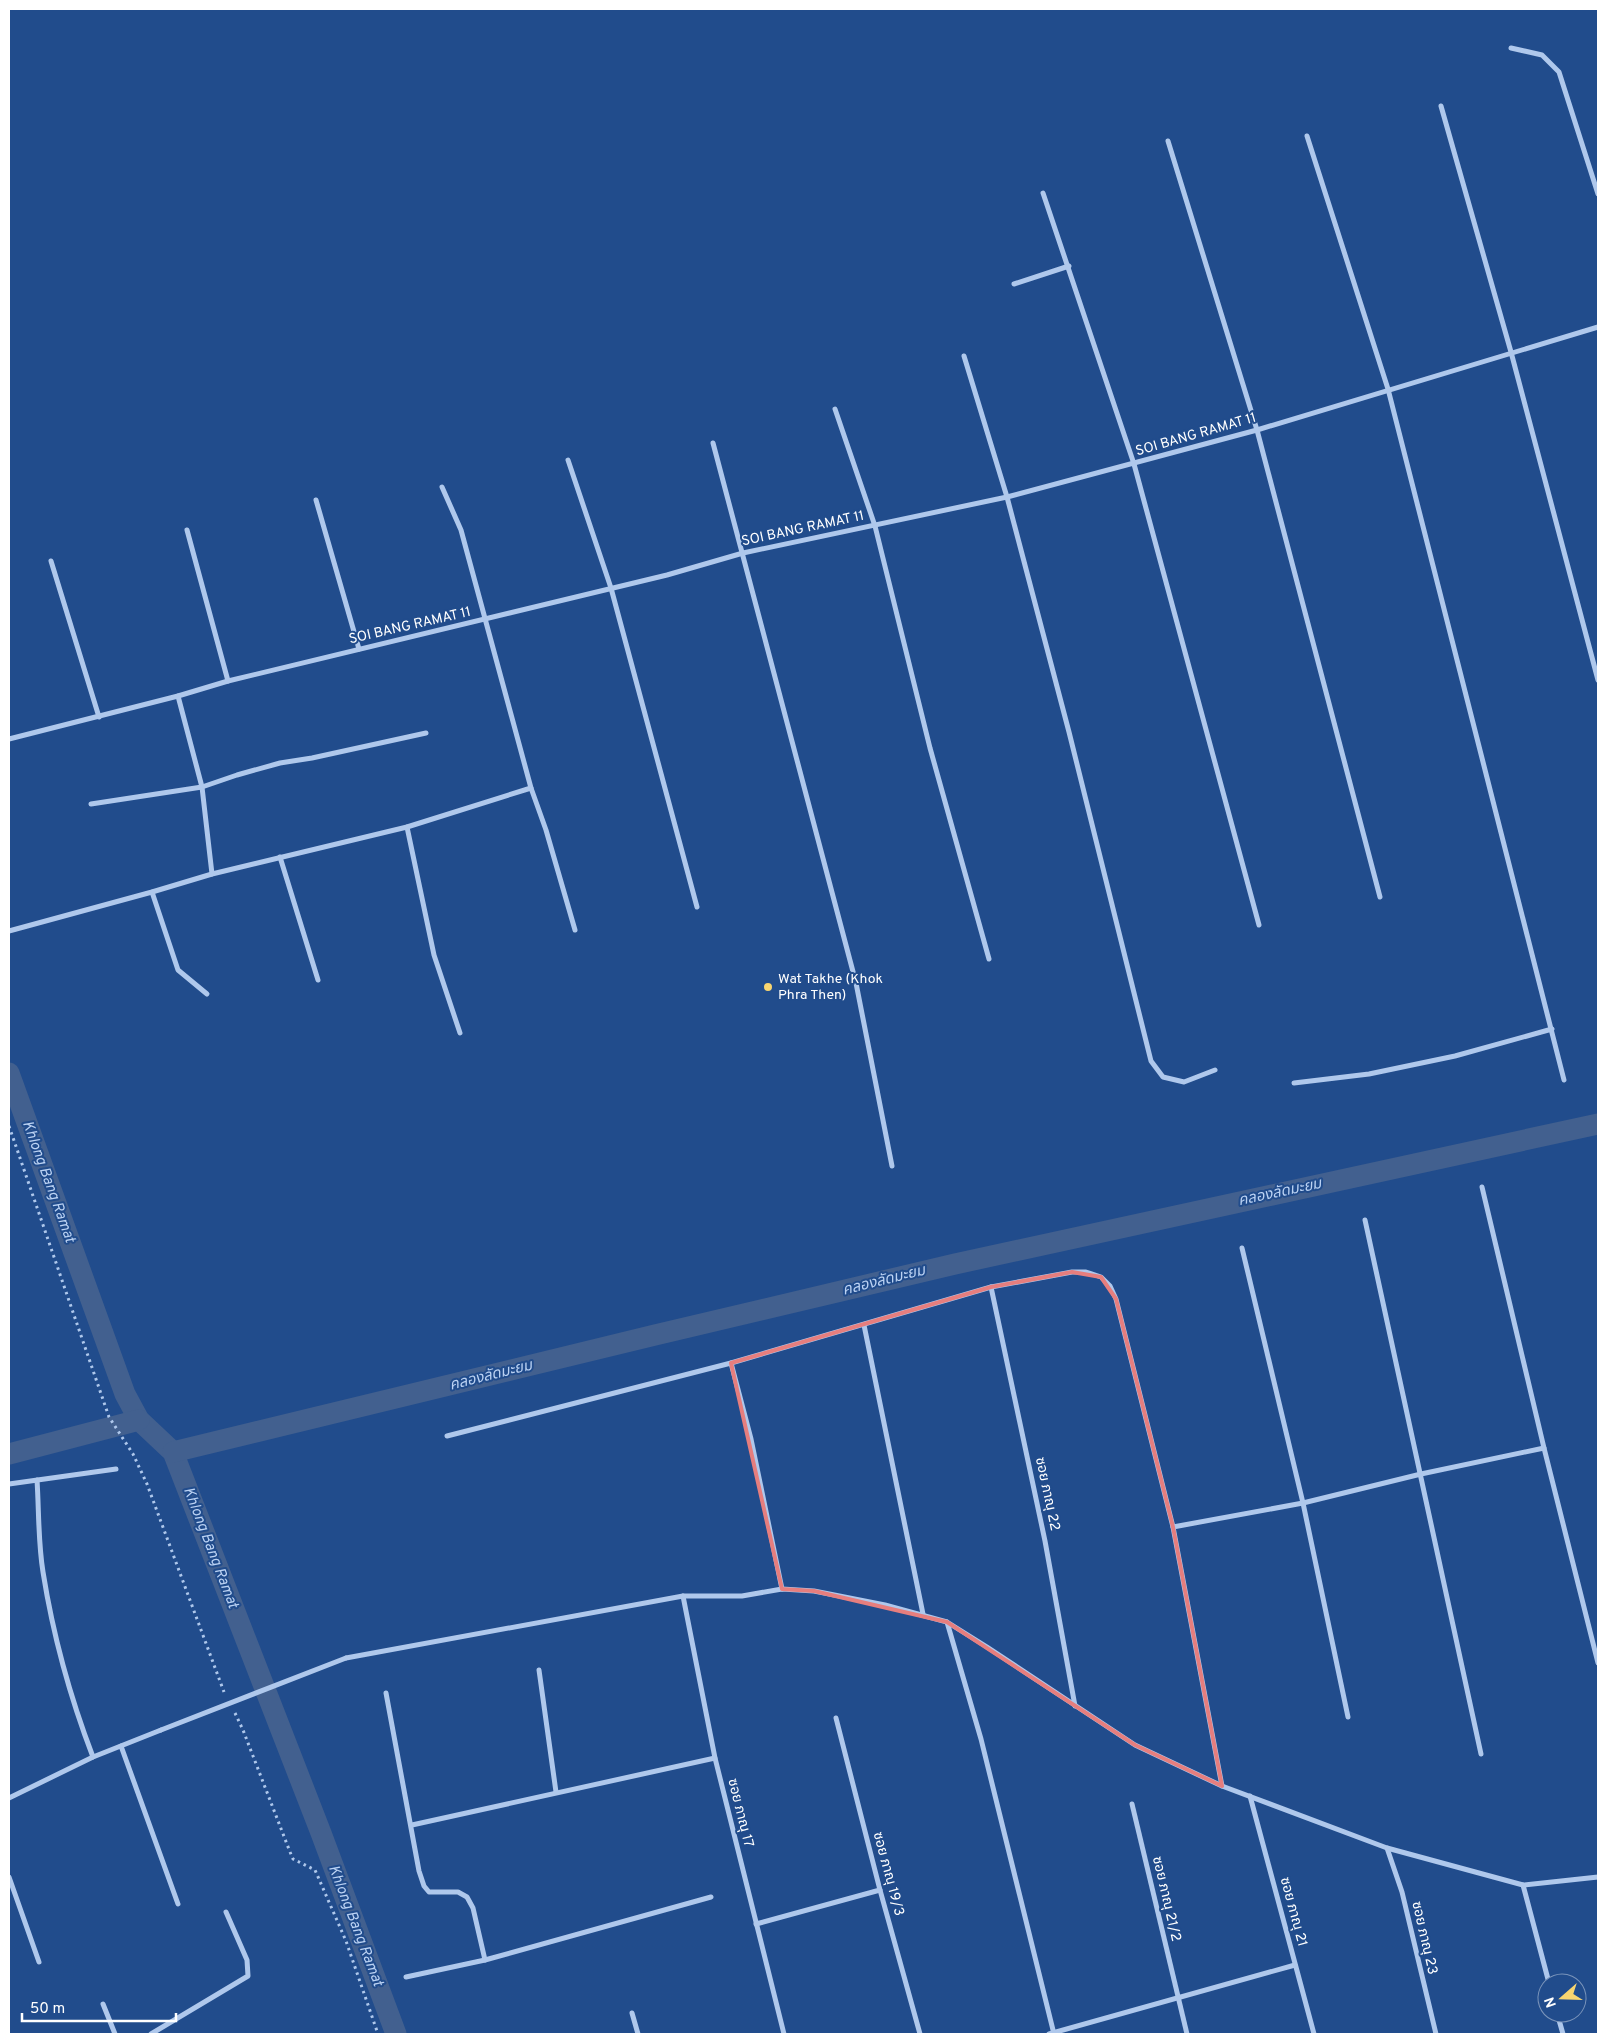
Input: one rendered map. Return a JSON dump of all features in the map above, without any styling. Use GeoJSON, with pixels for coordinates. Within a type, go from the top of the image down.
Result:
{"type":"FeatureCollection","features":[{"type":"Feature","properties":{"kind":"street"},"geometry":{"type":"LineString","coordinates":[[1511,48],[1542,55],[1559,72],[1598,194]]}},
{"type":"Feature","properties":{"kind":"street"},"geometry":{"type":"LineString","coordinates":[[1441,106],[1511,352],[1598,680]]}},
{"type":"Feature","properties":{"kind":"street"},"geometry":{"type":"LineString","coordinates":[[1307,136],[1388,390],[1564,1080]]}},
{"type":"Feature","properties":{"kind":"street"},"geometry":{"type":"LineString","coordinates":[[1168,141],[1257,430],[1380,896]]}},
{"type":"Feature","properties":{"kind":"street"},"geometry":{"type":"LineString","coordinates":[[1044,193],[1134,464],[1259,925]]}},
{"type":"Feature","properties":{"kind":"street"},"geometry":{"type":"LineString","coordinates":[[1014,284],[1069,266]]}},
{"type":"Feature","properties":{"kind":"street","name":"SOI BANG RAMAT 11"},"geometry":{"type":"LineString","coordinates":[[9,739],[99,717],[228,681],[667,575],[743,553],[1007,497],[1257,430],[1598,327]]}},
{"type":"Feature","properties":{"kind":"street"},"geometry":{"type":"LineString","coordinates":[[964,356],[1007,497],[1069,732],[1151,1061],[1163,1077],[1184,1082],[1215,1070]]}},
{"type":"Feature","properties":{"kind":"street"},"geometry":{"type":"LineString","coordinates":[[835,409],[875,526],[930,748],[989,959]]}},
{"type":"Feature","properties":{"kind":"street"},"geometry":{"type":"LineString","coordinates":[[713,443],[856,983],[892,1166]]}},
{"type":"Feature","properties":{"kind":"street"},"geometry":{"type":"LineString","coordinates":[[568,460],[611,588],[697,907]]}},
{"type":"Feature","properties":{"kind":"street"},"geometry":{"type":"LineString","coordinates":[[442,487],[461,530],[531,788],[546,830],[575,930]]}},
{"type":"Feature","properties":{"kind":"street"},"geometry":{"type":"LineString","coordinates":[[316,500],[358,649]]}},
{"type":"Feature","properties":{"kind":"street"},"geometry":{"type":"LineString","coordinates":[[187,530],[228,681]]}},
{"type":"Feature","properties":{"kind":"street"},"geometry":{"type":"LineString","coordinates":[[51,561],[99,717]]}},
{"type":"Feature","properties":{"kind":"street"},"geometry":{"type":"LineString","coordinates":[[178,696],[202,788],[212,874]]}},
{"type":"Feature","properties":{"kind":"street"},"geometry":{"type":"LineString","coordinates":[[91,804],[202,788],[237,775],[280,763],[426,734]]}},
{"type":"Feature","properties":{"kind":"street"},"geometry":{"type":"LineString","coordinates":[[9,931],[212,874],[407,827],[531,788]]}},
{"type":"Feature","properties":{"kind":"street"},"geometry":{"type":"LineString","coordinates":[[407,827],[434,955],[460,1033]]}},
{"type":"Feature","properties":{"kind":"street"},"geometry":{"type":"LineString","coordinates":[[280,857],[318,980]]}},
{"type":"Feature","properties":{"kind":"street"},"geometry":{"type":"LineString","coordinates":[[152,892],[178,970],[207,994]]}},
{"type":"Feature","properties":{"kind":"street"},"geometry":{"type":"LineString","coordinates":[[1294,1084],[1369,1074],[1445,1058],[1552,1030]]}},
{"type":"Feature","properties":{"kind":"street"},"geometry":{"type":"LineString","coordinates":[[1482,1187],[1544,1448],[1598,1663]]}},
{"type":"Feature","properties":{"kind":"street"},"geometry":{"type":"LineString","coordinates":[[1365,1220],[1481,1754]]}},
{"type":"Feature","properties":{"kind":"street"},"geometry":{"type":"LineString","coordinates":[[1242,1248],[1303,1503],[1348,1717]]}},
{"type":"Feature","properties":{"kind":"street"},"geometry":{"type":"LineString","coordinates":[[447,1436],[731,1363],[991,1287],[1072,1272],[1086,1272],[1101,1277],[1110,1286],[1116,1299],[1173,1527],[1222,1786]]}},
{"type":"Feature","properties":{"kind":"street","name":"ซอย ภาณุ 22"},"geometry":{"type":"LineString","coordinates":[[991,1287],[1045,1540],[1075,1706]]}},
{"type":"Feature","properties":{"kind":"street"},"geometry":{"type":"LineString","coordinates":[[864,1324],[923,1614]]}},
{"type":"Feature","properties":{"kind":"street"},"geometry":{"type":"LineString","coordinates":[[731,1363],[751,1438],[782,1589]]}},
{"type":"Feature","properties":{"kind":"street"},"geometry":{"type":"LineString","coordinates":[[1173,1527],[1303,1503],[1421,1474],[1544,1448]]}},
{"type":"Feature","properties":{"kind":"street"},"geometry":{"type":"LineString","coordinates":[[9,1484],[116,1469]]}},
{"type":"Feature","properties":{"kind":"street"},"geometry":{"type":"LineString","coordinates":[[37,1480],[43,1570],[54,1629],[75,1708],[93,1757]]}},
{"type":"Feature","properties":{"kind":"street"},"geometry":{"type":"LineString","coordinates":[[9,1798],[93,1757],[346,1658],[683,1596],[742,1596],[782,1589],[814,1591],[923,1614],[947,1622],[1135,1745],[1222,1786],[1387,1848],[1523,1885],[1598,1877]]}},
{"type":"Feature","properties":{"kind":"street","name":"ซอย ภาณุ 17"},"geometry":{"type":"LineString","coordinates":[[683,1596],[715,1758],[784,2034]]}},
{"type":"Feature","properties":{"kind":"street"},"geometry":{"type":"LineString","coordinates":[[947,1622],[981,1739],[1052,2034],[1295,1965]]}},
{"type":"Feature","properties":{"kind":"street"},"geometry":{"type":"LineString","coordinates":[[538,1670],[556,1792]]}},
{"type":"Feature","properties":{"kind":"street"},"geometry":{"type":"LineString","coordinates":[[386,1692],[424,1886],[429,1892],[458,1892],[467,1897],[473,1908],[485,1960]]}},
{"type":"Feature","properties":{"kind":"street","name":"ซอย ภาณุ 19/3"},"geometry":{"type":"LineString","coordinates":[[836,1718],[880,1890],[920,2034]]}},
{"type":"Feature","properties":{"kind":"street"},"geometry":{"type":"LineString","coordinates":[[121,1746],[178,1904]]}},
{"type":"Feature","properties":{"kind":"street"},"geometry":{"type":"LineString","coordinates":[[412,1825],[715,1758]]}},
{"type":"Feature","properties":{"kind":"street","name":"ซอย ภาณุ 21"},"geometry":{"type":"LineString","coordinates":[[1250,1796],[1314,2034]]}},
{"type":"Feature","properties":{"kind":"street","name":"ซอย ภาณุ 21/2"},"geometry":{"type":"LineString","coordinates":[[1132,1804],[1177,1999],[1187,2034]]}},
{"type":"Feature","properties":{"kind":"street","name":"ซอย ภาณุ 23"},"geometry":{"type":"LineString","coordinates":[[1387,1848],[1402,1892],[1436,2034]]}},
{"type":"Feature","properties":{"kind":"street"},"geometry":{"type":"LineString","coordinates":[[9,1877],[39,1962]]}},
{"type":"Feature","properties":{"kind":"street"},"geometry":{"type":"LineString","coordinates":[[1523,1885],[1546,1973]]}},
{"type":"Feature","properties":{"kind":"street"},"geometry":{"type":"LineString","coordinates":[[756,1924],[880,1890]]}},
{"type":"Feature","properties":{"kind":"street"},"geometry":{"type":"LineString","coordinates":[[406,1978],[485,1960],[712,1897]]}},
{"type":"Feature","properties":{"kind":"street"},"geometry":{"type":"LineString","coordinates":[[150,2034],[248,1976],[247,1960],[226,1912]]}},
{"type":"Feature","properties":{"kind":"street"},"geometry":{"type":"LineString","coordinates":[[104,2004],[115,2034]]}},
{"type":"Feature","properties":{"kind":"street"},"geometry":{"type":"LineString","coordinates":[[632,2014],[638,2034]]}},
{"type":"Feature","properties":{"kind":"path"},"geometry":{"type":"LineString","coordinates":[[9,1126],[109,1417],[133,1454],[147,1484],[219,1684],[227,1699]]}},
{"type":"Feature","properties":{"kind":"path"},"geometry":{"type":"LineString","coordinates":[[231,1707],[243,1730],[293,1859],[315,1870],[346,1941],[378,2034]]}},
{"type":"Feature","properties":{"kind":"highlighted area"},"geometry":{"type":"Polygon","coordinates":[[[1072,1272],[1101,1277],[1116,1299],[1173,1527],[1222,1786],[1135,1745],[947,1622],[814,1591],[782,1589],[731,1363],[991,1287],[1072,1272]]]}},
{"type":"Feature","properties":{"kind":"waterway","name":"Khlong Bang Ramat"},"geometry":{"type":"LineString","coordinates":[[9,1073],[125,1394],[139,1420],[173,1452],[321,1833],[396,2034]]}},
{"type":"Feature","properties":{"kind":"waterway","name":"คลองลัดมะยม"},"geometry":{"type":"LineString","coordinates":[[173,1452],[955,1264],[1598,1124]]}},
{"type":"Feature","properties":{"kind":"waterway"},"geometry":{"type":"LineString","coordinates":[[9,1454],[139,1420]]}},
{"type":"Feature","properties":{"kind":"place","name":"Wat Takhe (Khok Phra Then)"},"geometry":{"type":"Point","coordinates":[768,987]}}]}
